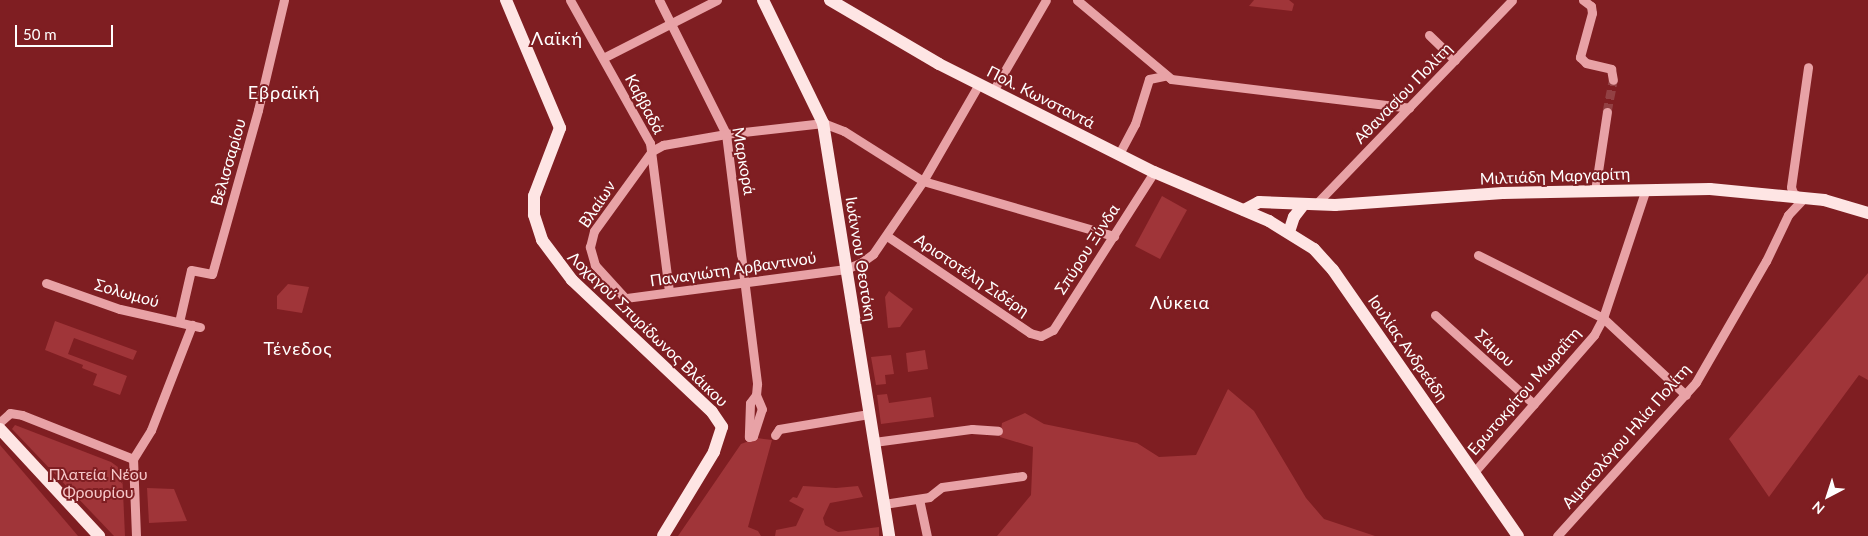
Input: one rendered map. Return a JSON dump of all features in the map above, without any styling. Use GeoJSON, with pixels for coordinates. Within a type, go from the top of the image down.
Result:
{"type":"FeatureCollection","features":[{"type":"Feature","properties":{"kind":"main road","name":"Λοχαγού Σπυρίδωνος Βλάικου"},"geometry":{"type":"LineString","coordinates":[[506,0],[560,128],[534,196],[534,214],[542,240],[572,280],[712,412],[722,427],[714,452],[663,536]]}},
{"type":"Feature","properties":{"kind":"main road","name":"Ιωάννου Θεοτόκη"},"geometry":{"type":"LineString","coordinates":[[763,0],[822,124],[889,536]]}},
{"type":"Feature","properties":{"kind":"main road","name":"Πολ. Κωνσταντά"},"geometry":{"type":"LineString","coordinates":[[830,0],[979,84],[1154,172],[1244,210]]}},
{"type":"Feature","properties":{"kind":"main road","name":"Μιλτιάδη Μαργαρίτη"},"geometry":{"type":"LineString","coordinates":[[1244,210],[1259,202],[1309,205],[1595,191],[1710,189],[1824,200],[1868,213]]}},
{"type":"Feature","properties":{"kind":"main road"},"geometry":{"type":"LineString","coordinates":[[1289,232],[1294,217],[1309,205]]}},
{"type":"Feature","properties":{"kind":"main road","name":"Ιουλίας Ανδρεάδη"},"geometry":{"type":"LineString","coordinates":[[1244,210],[1289,232],[1314,248],[1326,261],[1475,471],[1518,536]]}},
{"type":"Feature","properties":{"kind":"main road"},"geometry":{"type":"LineString","coordinates":[[0,429],[99,536]]}},
{"type":"Feature","properties":{"kind":"street","name":"Βελισσαρίου"},"geometry":{"type":"LineString","coordinates":[[179,322],[191,270],[212,274],[258,110],[284,0]]}},
{"type":"Feature","properties":{"kind":"street","name":"Καββαδά"},"geometry":{"type":"LineString","coordinates":[[570,0],[652,151],[669,292]]}},
{"type":"Feature","properties":{"kind":"street","name":"Μαρκορά"},"geometry":{"type":"LineString","coordinates":[[660,0],[726,134],[747,282],[756,395]]}},
{"type":"Feature","properties":{"kind":"street"},"geometry":{"type":"LineString","coordinates":[[603,58],[717,0]]}},
{"type":"Feature","properties":{"kind":"street"},"geometry":{"type":"LineString","coordinates":[[993,91],[1046,0]]}},
{"type":"Feature","properties":{"kind":"street"},"geometry":{"type":"LineString","coordinates":[[1077,0],[1164,76],[1179,81],[1409,108]]}},
{"type":"Feature","properties":{"kind":"street","name":"Αθανασίου Πολίτη"},"geometry":{"type":"LineString","coordinates":[[1309,205],[1409,108],[1512,0]]}},
{"type":"Feature","properties":{"kind":"street"},"geometry":{"type":"LineString","coordinates":[[1583,0],[1591,6],[1592,13],[1580,57],[1586,63],[1611,70],[1614,80]]}},
{"type":"Feature","properties":{"kind":"street"},"geometry":{"type":"LineString","coordinates":[[1429,35],[1455,60]]}},
{"type":"Feature","properties":{"kind":"street"},"geometry":{"type":"LineString","coordinates":[[1803,199],[1793,193],[1791,187],[1808,67]]}},
{"type":"Feature","properties":{"kind":"street"},"geometry":{"type":"LineString","coordinates":[[1119,154],[1135,124],[1149,79],[1164,76]]}},
{"type":"Feature","properties":{"kind":"street"},"geometry":{"type":"LineString","coordinates":[[846,269],[873,254],[887,236],[923,182],[979,84]]}},
{"type":"Feature","properties":{"kind":"street"},"geometry":{"type":"LineString","coordinates":[[1595,191],[1608,112]]}},
{"type":"Feature","properties":{"kind":"street"},"geometry":{"type":"LineString","coordinates":[[652,151],[663,145],[726,134],[822,124],[844,131],[923,182],[1114,236]]}},
{"type":"Feature","properties":{"kind":"street","name":"Βλαίων"},"geometry":{"type":"LineString","coordinates":[[625,298],[595,265],[590,240],[594,231],[652,151]]}},
{"type":"Feature","properties":{"kind":"street","name":"Σπύρου Ξύνδα"},"geometry":{"type":"LineString","coordinates":[[1041,336],[1052,330],[1154,172]]}},
{"type":"Feature","properties":{"kind":"street","name":"Ερωτοκρίτου Μωραΐτη"},"geometry":{"type":"LineString","coordinates":[[1475,471],[1581,352],[1603,318],[1646,189]]}},
{"type":"Feature","properties":{"kind":"street","name":"Αιματολόγου Ηλία Πολίτη"},"geometry":{"type":"LineString","coordinates":[[1557,536],[1686,395],[1709,362],[1790,210],[1803,199]]}},
{"type":"Feature","properties":{"kind":"street","name":"Αριστοτέλη Σιδέρη"},"geometry":{"type":"LineString","coordinates":[[887,236],[1030,333],[1041,336]]}},
{"type":"Feature","properties":{"kind":"street"},"geometry":{"type":"LineString","coordinates":[[1478,255],[1603,318],[1686,395]]}},
{"type":"Feature","properties":{"kind":"street","name":"Παναγιώτη Αρβαντινού"},"geometry":{"type":"LineString","coordinates":[[625,298],[846,269]]}},
{"type":"Feature","properties":{"kind":"street","name":"Σολωμού"},"geometry":{"type":"LineString","coordinates":[[46,283],[120,309],[196,326],[151,430],[133,459]]}},
{"type":"Feature","properties":{"kind":"street","name":"Σάμου"},"geometry":{"type":"LineString","coordinates":[[1435,315],[1534,404]]}},
{"type":"Feature","properties":{"kind":"street"},"geometry":{"type":"LineString","coordinates":[[0,422],[10,413],[22,415],[133,459],[136,536]]}},
{"type":"Feature","properties":{"kind":"street"},"geometry":{"type":"LineString","coordinates":[[775,435],[779,429],[869,414]]}},
{"type":"Feature","properties":{"kind":"street"},"geometry":{"type":"LineString","coordinates":[[874,442],[972,429],[998,431]]}},
{"type":"Feature","properties":{"kind":"street"},"geometry":{"type":"LineString","coordinates":[[884,504],[931,496],[942,487],[1022,476]]}},
{"type":"Feature","properties":{"kind":"street"},"geometry":{"type":"LineString","coordinates":[[919,499],[927,536]]}},
{"type":"Feature","properties":{"kind":"green space"},"geometry":{"type":"Polygon","coordinates":[[[1254,0],[1289,0],[1294,4],[1292,11],[1249,6],[1254,0]]]}},
{"type":"Feature","properties":{"kind":"green space"},"geometry":{"type":"Polygon","coordinates":[[[1162,196],[1187,210],[1160,259],[1135,246],[1162,196]]]}},
{"type":"Feature","properties":{"kind":"green space"},"geometry":{"type":"Polygon","coordinates":[[[1868,273],[1868,380],[1859,375],[1769,497],[1729,439],[1868,273]]]}},
{"type":"Feature","properties":{"kind":"green space"},"geometry":{"type":"Polygon","coordinates":[[[288,284],[309,287],[302,313],[277,309],[277,296],[288,284]]]}},
{"type":"Feature","properties":{"kind":"green space"},"geometry":{"type":"Polygon","coordinates":[[[889,291],[913,309],[900,327],[888,328],[885,297],[889,291]]]}},
{"type":"Feature","properties":{"kind":"green space"},"geometry":{"type":"Polygon","coordinates":[[[55,321],[137,351],[133,360],[74,338],[68,354],[127,376],[120,395],[93,385],[97,374],[82,368],[83,365],[45,350],[55,321]]]}},
{"type":"Feature","properties":{"kind":"green space"},"geometry":{"type":"Polygon","coordinates":[[[925,350],[928,369],[908,372],[906,353],[925,350]]]}},
{"type":"Feature","properties":{"kind":"green space"},"geometry":{"type":"Polygon","coordinates":[[[891,355],[894,374],[885,375],[886,384],[876,385],[871,357],[891,355]]]}},
{"type":"Feature","properties":{"kind":"green space"},"geometry":{"type":"Polygon","coordinates":[[[1228,389],[1254,411],[1306,498],[1324,519],[1375,536],[997,536],[1031,495],[1033,447],[1000,437],[1002,423],[1025,413],[1044,424],[1137,443],[1159,457],[1196,455],[1228,389]]]}},
{"type":"Feature","properties":{"kind":"green space"},"geometry":{"type":"Polygon","coordinates":[[[887,394],[889,403],[931,397],[934,417],[881,424],[877,395],[887,394]]]}},
{"type":"Feature","properties":{"kind":"green space","name":"Πλατεία Νέου Φρουρίου"},"geometry":{"type":"Polygon","coordinates":[[[15,425],[111,462],[122,470],[125,536],[114,536],[12,429],[15,425]]]}},
{"type":"Feature","properties":{"kind":"green space"},"geometry":{"type":"Polygon","coordinates":[[[757,438],[772,440],[748,527],[758,531],[761,536],[678,536],[741,444],[757,438]]]}},
{"type":"Feature","properties":{"kind":"green space"},"geometry":{"type":"Polygon","coordinates":[[[0,445],[67,523],[78,536],[0,536],[0,445]]]}},
{"type":"Feature","properties":{"kind":"green space"},"geometry":{"type":"Polygon","coordinates":[[[803,486],[836,488],[858,486],[863,497],[830,503],[823,518],[825,525],[838,532],[879,527],[879,536],[775,536],[776,530],[796,526],[804,509],[789,501],[793,497],[797,498],[803,486]]]}},
{"type":"Feature","properties":{"kind":"green space"},"geometry":{"type":"Polygon","coordinates":[[[147,488],[174,489],[187,521],[149,523],[147,488]]]}},
{"type":"Feature","properties":{"kind":"tunnel"},"geometry":{"type":"LineString","coordinates":[[1607,112],[1613,80]]}},
{"type":"Feature","properties":{"kind":"district","name":"Λαϊκή"},"geometry":{"type":"Point","coordinates":[557,38]}},
{"type":"Feature","properties":{"kind":"district","name":"Εβραϊκή"},"geometry":{"type":"Point","coordinates":[284,92]}},
{"type":"Feature","properties":{"kind":"district","name":"Λύκεια"},"geometry":{"type":"Point","coordinates":[1180,302]}},
{"type":"Feature","properties":{"kind":"district","name":"Τένεδος"},"geometry":{"type":"Point","coordinates":[298,348]}}]}
